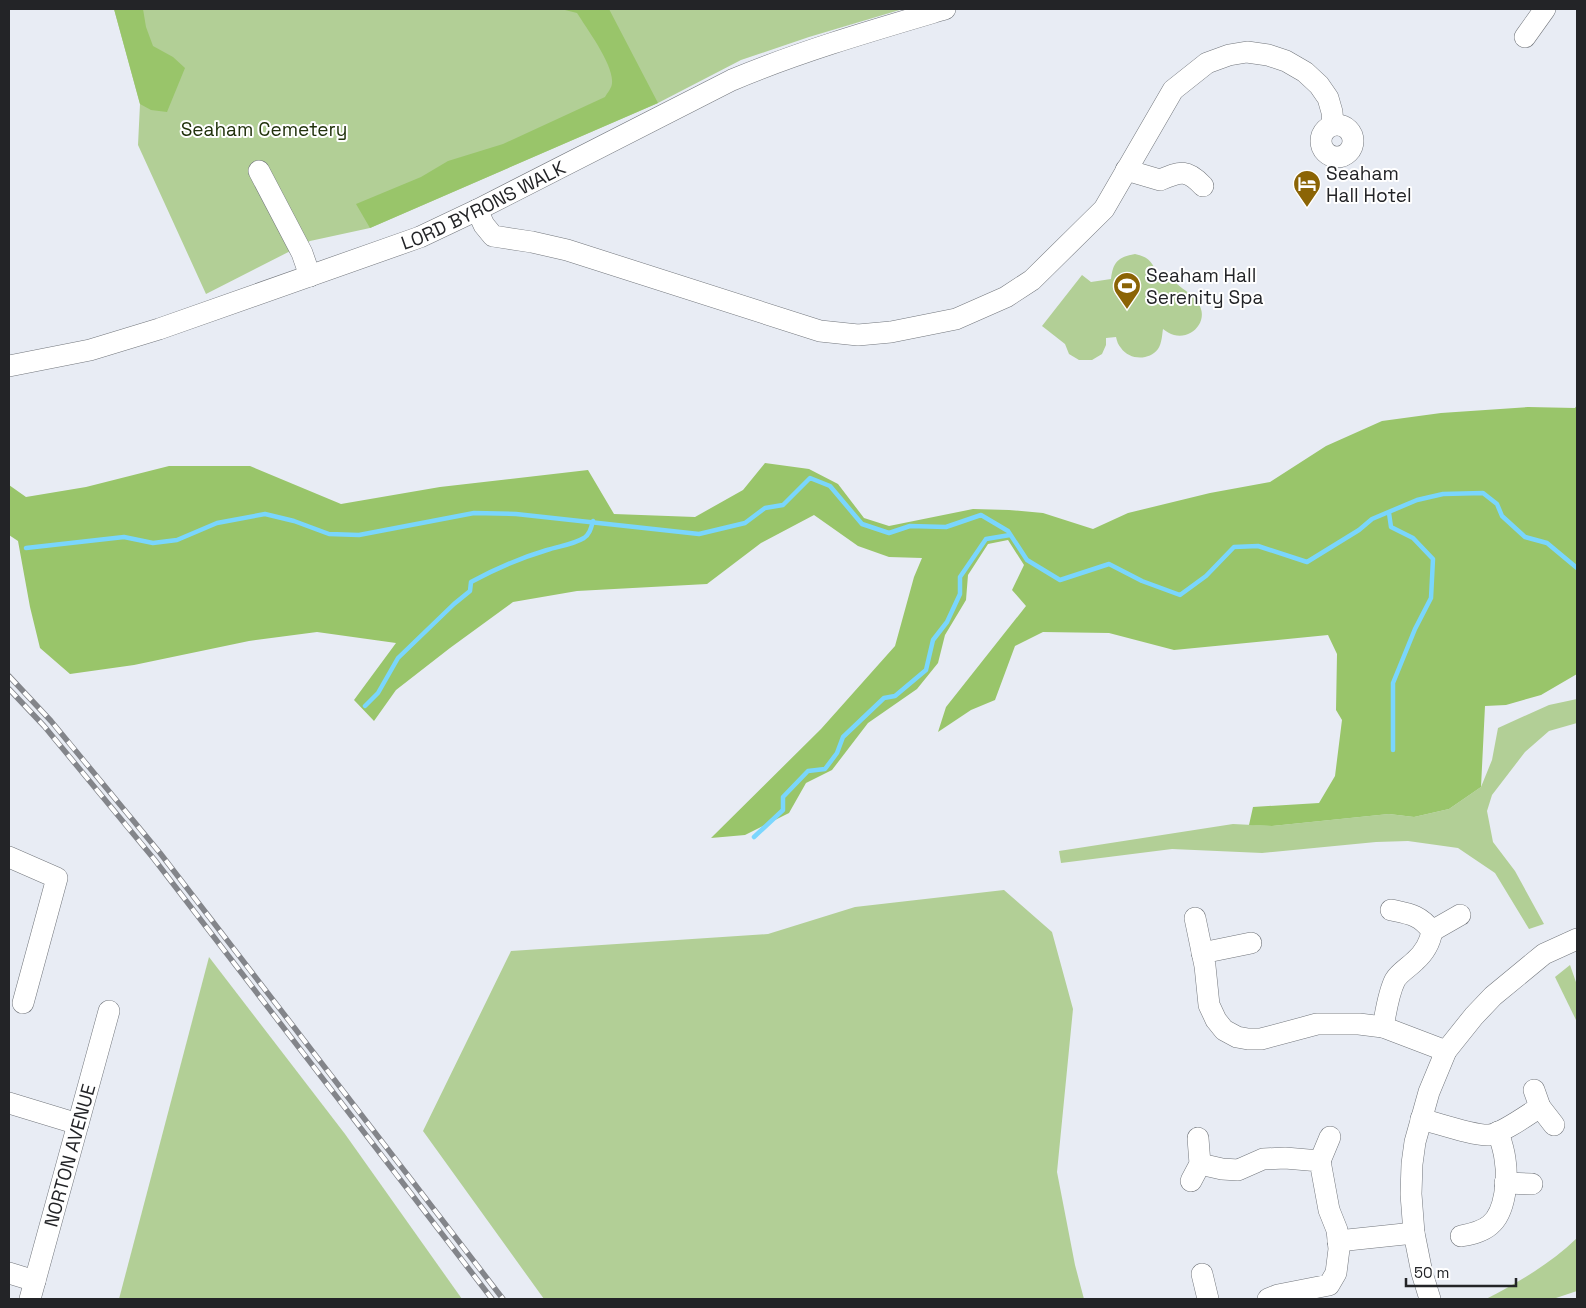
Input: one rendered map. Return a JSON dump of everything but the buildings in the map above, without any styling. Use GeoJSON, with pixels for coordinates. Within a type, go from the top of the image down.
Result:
{"type":"FeatureCollection","features":[{"type":"Feature","properties":{"kind":"street","name":"LORD BYRONS WALK"},"geometry":{"type":"LineString","coordinates":[[9,366],[90,350],[159,328],[420,237],[477,210],[732,80],[768,65],[945,9]]}},
{"type":"Feature","properties":{"kind":"street"},"geometry":{"type":"LineString","coordinates":[[1525,38],[1546,9]]}},
{"type":"Feature","properties":{"kind":"street"},"geometry":{"type":"LineString","coordinates":[[477,210],[484,225],[493,236],[568,250],[820,331],[866,334],[891,332],[956,319],[1006,297],[1032,280],[1104,209],[1173,90],[1207,63],[1229,55],[1247,52],[1268,55],[1286,62],[1305,72],[1319,85],[1328,98],[1333,125]]}},
{"type":"Feature","properties":{"kind":"street"},"geometry":{"type":"LineString","coordinates":[[1126,170],[1160,180],[1175,174],[1185,173],[1193,176],[1203,186]]}},
{"type":"Feature","properties":{"kind":"street"},"geometry":{"type":"LineString","coordinates":[[259,171],[302,253],[310,276]]}},
{"type":"Feature","properties":{"kind":"street"},"geometry":{"type":"LineString","coordinates":[[9,857],[58,878],[23,1003]]}},
{"type":"Feature","properties":{"kind":"street"},"geometry":{"type":"LineString","coordinates":[[1383,1027],[1395,981],[1402,971],[1425,950],[1430,941],[1432,931],[1418,917],[1391,910]]}},
{"type":"Feature","properties":{"kind":"street"},"geometry":{"type":"LineString","coordinates":[[1432,931],[1460,916]]}},
{"type":"Feature","properties":{"kind":"street"},"geometry":{"type":"LineString","coordinates":[[1195,918],[1206,966],[1209,1005],[1216,1020],[1224,1030],[1237,1037],[1261,1039],[1317,1024],[1359,1024],[1383,1027],[1446,1050]]}},
{"type":"Feature","properties":{"kind":"street"},"geometry":{"type":"LineString","coordinates":[[1430,1299],[1422,1273],[1414,1233],[1411,1194],[1412,1164],[1414,1142],[1429,1092],[1446,1050],[1474,1016],[1494,996],[1544,954],[1577,939]]}},
{"type":"Feature","properties":{"kind":"street"},"geometry":{"type":"LineString","coordinates":[[1202,953],[1251,943]]}},
{"type":"Feature","properties":{"kind":"street","name":"NORTON AVENUE"},"geometry":{"type":"LineString","coordinates":[[32,1290],[109,1011]]}},
{"type":"Feature","properties":{"kind":"street"},"geometry":{"type":"LineString","coordinates":[[1421,1119],[1490,1135],[1498,1132],[1537,1099],[1554,1125]]}},
{"type":"Feature","properties":{"kind":"street"},"geometry":{"type":"LineString","coordinates":[[9,1103],[78,1124]]}},
{"type":"Feature","properties":{"kind":"street"},"geometry":{"type":"LineString","coordinates":[[1461,1236],[1482,1231],[1491,1224],[1499,1212],[1505,1192],[1505,1159],[1498,1132]]}},
{"type":"Feature","properties":{"kind":"street"},"geometry":{"type":"LineString","coordinates":[[1268,1299],[1278,1295],[1334,1292],[1339,1249],[1336,1230],[1329,1210],[1320,1161],[1330,1137]]}},
{"type":"Feature","properties":{"kind":"street"},"geometry":{"type":"LineString","coordinates":[[1198,1138],[1195,1172],[1222,1168],[1238,1170],[1263,1159],[1285,1158],[1320,1161]]}},
{"type":"Feature","properties":{"kind":"street"},"geometry":{"type":"LineString","coordinates":[[1505,1183],[1532,1184]]}},
{"type":"Feature","properties":{"kind":"street"},"geometry":{"type":"LineString","coordinates":[[1338,1241],[1414,1233]]}},
{"type":"Feature","properties":{"kind":"street"},"geometry":{"type":"LineString","coordinates":[[9,1273],[32,1290]]}},
{"type":"Feature","properties":{"kind":"street"},"geometry":{"type":"LineString","coordinates":[[1202,1274],[1212,1299]]}},
{"type":"Feature","properties":{"kind":"green space","name":"Seaham Cemetery"},"geometry":{"type":"Polygon","coordinates":[[[114,9],[903,9],[809,37],[741,60],[658,103],[370,228],[310,241],[206,294],[138,145],[140,104],[114,9]]]}},
{"type":"Feature","properties":{"kind":"green space"},"geometry":{"type":"Polygon","coordinates":[[[114,9],[143,9],[146,27],[153,46],[173,57],[185,68],[167,112],[151,110],[140,104],[114,9]]]}},
{"type":"Feature","properties":{"kind":"green space"},"geometry":{"type":"Polygon","coordinates":[[[561,9],[609,9],[658,103],[370,228],[356,204],[421,177],[448,161],[503,144],[605,97],[612,83],[609,67],[604,57],[577,13],[561,9]]]}},
{"type":"Feature","properties":{"kind":"green space","name":"Seaham Hall Serenity Spa"},"geometry":{"type":"Polygon","coordinates":[[[1135,254],[1150,261],[1158,275],[1175,273],[1177,284],[1198,303],[1202,316],[1200,322],[1193,332],[1181,336],[1173,335],[1163,329],[1159,347],[1150,356],[1139,358],[1129,355],[1120,347],[1116,337],[1106,338],[1106,345],[1102,354],[1092,360],[1079,360],[1069,354],[1065,344],[1042,326],[1082,275],[1091,282],[1111,279],[1113,268],[1117,261],[1135,254]]]}},
{"type":"Feature","properties":{"kind":"green space"},"geometry":{"type":"Polygon","coordinates":[[[1577,405],[1577,674],[1541,695],[1506,705],[1485,706],[1481,787],[1449,809],[1414,817],[1389,814],[1272,826],[1249,825],[1253,807],[1319,803],[1335,776],[1342,720],[1336,710],[1337,654],[1328,635],[1174,650],[1109,633],[1043,632],[1015,646],[995,700],[971,710],[938,732],[946,707],[1026,606],[1012,590],[1024,565],[1008,540],[988,544],[968,575],[966,600],[945,635],[938,663],[917,689],[868,723],[832,770],[806,783],[789,813],[745,835],[711,838],[821,729],[895,646],[914,577],[922,558],[889,557],[858,546],[814,515],[761,543],[707,584],[577,591],[513,602],[396,690],[374,721],[354,700],[396,643],[317,632],[249,641],[134,665],[70,674],[40,648],[30,607],[18,541],[9,535],[9,485],[26,497],[86,487],[169,466],[250,466],[341,504],[440,487],[588,470],[614,514],[695,517],[743,490],[765,463],[809,469],[838,484],[864,518],[889,526],[973,509],[1043,513],[1093,529],[1128,513],[1210,493],[1270,482],[1326,446],[1382,421],[1441,413],[1528,407],[1575,408],[1577,405]]]}},
{"type":"Feature","properties":{"kind":"green space"},"geometry":{"type":"Polygon","coordinates":[[[1577,699],[1577,723],[1549,731],[1525,752],[1492,795],[1487,811],[1493,842],[1515,871],[1544,924],[1529,929],[1495,873],[1458,848],[1408,841],[1376,842],[1262,853],[1172,849],[1061,863],[1059,851],[1233,824],[1272,826],[1389,814],[1414,817],[1449,809],[1481,787],[1492,760],[1498,728],[1549,705],[1577,699]]]}},
{"type":"Feature","properties":{"kind":"green space"},"geometry":{"type":"Polygon","coordinates":[[[1004,890],[1052,932],[1073,1009],[1057,1172],[1075,1265],[1084,1299],[544,1299],[423,1131],[511,951],[768,934],[855,907],[1004,890]]]}},
{"type":"Feature","properties":{"kind":"green space"},"geometry":{"type":"Polygon","coordinates":[[[209,957],[345,1134],[462,1299],[119,1299],[209,957]]]}},
{"type":"Feature","properties":{"kind":"green space"},"geometry":{"type":"Polygon","coordinates":[[[1570,965],[1577,985],[1577,1022],[1555,977],[1570,965]]]}},
{"type":"Feature","properties":{"kind":"green space"},"geometry":{"type":"Polygon","coordinates":[[[1577,1238],[1577,1291],[1553,1299],[1486,1299],[1534,1272],[1577,1238]]]}},
{"type":"Feature","properties":{"kind":"waterway"},"geometry":{"type":"LineString","coordinates":[[26,548],[124,537],[153,543],[177,540],[217,523],[265,514],[294,521],[329,534],[359,535],[474,513],[516,514],[699,534],[745,523],[765,508],[783,505],[810,478],[830,486],[862,524],[889,533],[910,526],[946,527],[981,515],[1008,531],[1027,560],[1060,580],[1109,564],[1142,581],[1180,595],[1206,576],[1234,547],[1258,546],[1307,562],[1359,530],[1372,519],[1417,500],[1443,494],[1483,493],[1497,504],[1502,516],[1525,537],[1547,543],[1577,568]]}},
{"type":"Feature","properties":{"kind":"waterway"},"geometry":{"type":"LineString","coordinates":[[1389,513],[1391,527],[1413,538],[1433,559],[1431,598],[1415,629],[1393,683],[1393,750]]}},
{"type":"Feature","properties":{"kind":"waterway"},"geometry":{"type":"LineString","coordinates":[[365,706],[378,693],[398,658],[470,591],[471,582],[517,560],[584,538],[588,535],[593,521]]}},
{"type":"Feature","properties":{"kind":"waterway"},"geometry":{"type":"LineString","coordinates":[[754,837],[783,810],[783,797],[808,771],[825,769],[837,753],[843,737],[884,698],[895,696],[926,670],[933,640],[947,622],[960,594],[960,577],[986,539],[1010,535]]}},
{"type":"Feature","properties":{"kind":"railway"},"geometry":{"type":"LineString","coordinates":[[9,676],[51,721],[160,853],[503,1299]]}},
{"type":"Feature","properties":{"kind":"railway"},"geometry":{"type":"LineString","coordinates":[[9,689],[44,726],[154,859],[492,1299]]}},
{"type":"Feature","properties":{"kind":"place","name":"Seaham Hall Hotel"},"geometry":{"type":"Point","coordinates":[1307,208]}},
{"type":"Feature","properties":{"kind":"place","name":"Seaham Hall Serenity Spa"},"geometry":{"type":"Point","coordinates":[1127,310]}}]}
